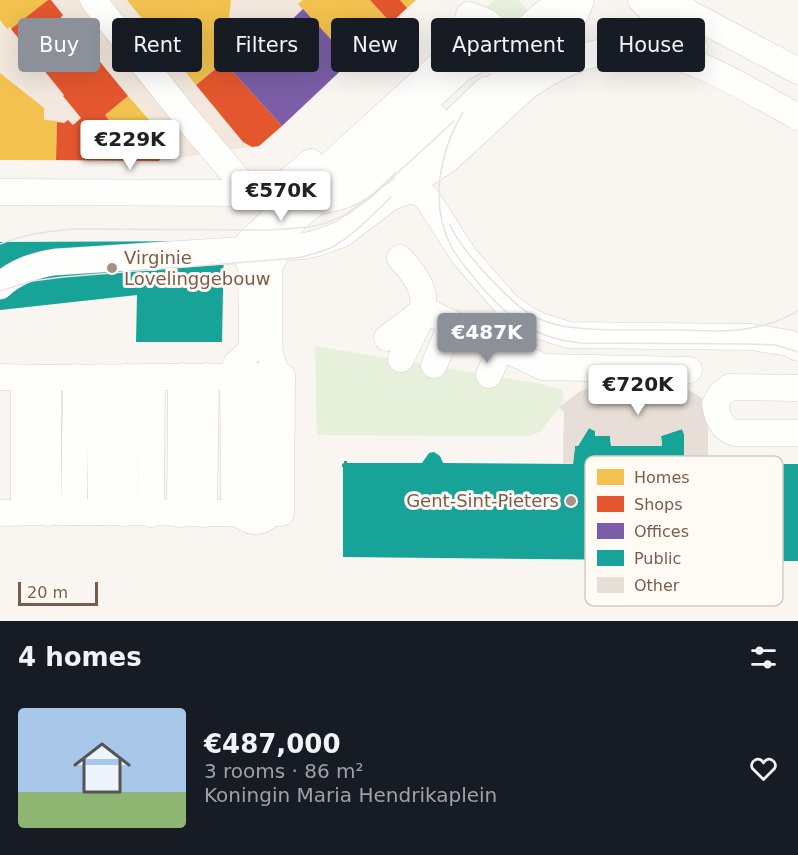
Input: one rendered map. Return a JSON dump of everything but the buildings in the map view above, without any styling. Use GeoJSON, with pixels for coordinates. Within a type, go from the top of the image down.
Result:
{"type":"FeatureCollection","features":[{"type":"Feature","properties":{"kind":"street"},"geometry":{"type":"LineString","coordinates":[[93,0],[184,115],[255,193],[273,200],[315,201],[341,197],[353,192],[482,72]]}},
{"type":"Feature","properties":{"kind":"street"},"geometry":{"type":"LineString","coordinates":[[564,0],[565,18]]}},
{"type":"Feature","properties":{"kind":"street"},"geometry":{"type":"LineString","coordinates":[[539,18],[564,0]]}},
{"type":"Feature","properties":{"kind":"street"},"geometry":{"type":"LineString","coordinates":[[391,197],[454,121],[549,30],[564,0]]}},
{"type":"Feature","properties":{"kind":"street"},"geometry":{"type":"LineString","coordinates":[[575,18],[581,0]]}},
{"type":"Feature","properties":{"kind":"street"},"geometry":{"type":"LineString","coordinates":[[641,0],[660,18]]}},
{"type":"Feature","properties":{"kind":"street"},"geometry":{"type":"LineString","coordinates":[[668,0],[798,70]]}},
{"type":"Feature","properties":{"kind":"street"},"geometry":{"type":"LineString","coordinates":[[0,192],[255,193],[284,185],[477,7]]}},
{"type":"Feature","properties":{"kind":"street"},"geometry":{"type":"LineString","coordinates":[[261,241],[345,151],[457,49],[477,7]]}},
{"type":"Feature","properties":{"kind":"street"},"geometry":{"type":"LineString","coordinates":[[0,286],[15,275],[40,264],[305,246],[342,234],[457,152],[526,87],[554,69],[579,58],[597,54]]}},
{"type":"Feature","properties":{"kind":"street"},"geometry":{"type":"LineString","coordinates":[[705,54],[795,110]]}},
{"type":"Feature","properties":{"kind":"street"},"geometry":{"type":"LineString","coordinates":[[705,68],[795,110]]}},
{"type":"Feature","properties":{"kind":"street"},"geometry":{"type":"LineString","coordinates":[[261,241],[275,248],[274,260],[268,265],[269,344],[276,374],[276,505],[268,517],[253,521],[240,515],[234,501],[234,371],[237,364],[249,352],[252,344],[251,266],[246,251],[358,164],[458,72]]}},
{"type":"Feature","properties":{"kind":"street"},"geometry":{"type":"LineString","coordinates":[[474,102],[519,72]]}},
{"type":"Feature","properties":{"kind":"street"},"geometry":{"type":"LineString","coordinates":[[391,197],[525,72]]}},
{"type":"Feature","properties":{"kind":"street"},"geometry":{"type":"LineString","coordinates":[[391,197],[406,191],[418,191],[427,198],[464,256],[507,305],[526,319],[543,327],[569,335],[751,337],[789,344],[798,348]]}},
{"type":"Feature","properties":{"kind":"street"},"geometry":{"type":"LineString","coordinates":[[400,258],[418,281],[424,297],[424,310],[401,360]]}},
{"type":"Feature","properties":{"kind":"street"},"geometry":{"type":"LineString","coordinates":[[424,310],[543,367],[689,370]]}},
{"type":"Feature","properties":{"kind":"street"},"geometry":{"type":"LineString","coordinates":[[387,338],[424,310]]}},
{"type":"Feature","properties":{"kind":"street"},"geometry":{"type":"LineString","coordinates":[[434,365],[452,323]]}},
{"type":"Feature","properties":{"kind":"street"},"geometry":{"type":"LineString","coordinates":[[489,375],[501,347]]}},
{"type":"Feature","properties":{"kind":"street"},"geometry":{"type":"LineString","coordinates":[[113,513],[127,376]]}},
{"type":"Feature","properties":{"kind":"street"},"geometry":{"type":"LineString","coordinates":[[204,376],[204,514]]}},
{"type":"Feature","properties":{"kind":"street"},"geometry":{"type":"LineString","coordinates":[[204,376],[204,514]]}},
{"type":"Feature","properties":{"kind":"street"},"geometry":{"type":"LineString","coordinates":[[204,376],[282,376],[281,513],[24,513],[24,377],[204,376]]}},
{"type":"Feature","properties":{"kind":"street"},"geometry":{"type":"LineString","coordinates":[[74,512],[76,377]]}},
{"type":"Feature","properties":{"kind":"street"},"geometry":{"type":"LineString","coordinates":[[101,377],[101,458],[113,513]]}},
{"type":"Feature","properties":{"kind":"street"},"geometry":{"type":"LineString","coordinates":[[151,514],[152,377]]}},
{"type":"Feature","properties":{"kind":"street"},"geometry":{"type":"LineString","coordinates":[[798,388],[729,387],[720,394],[715,404],[718,417],[725,428],[734,433],[798,434]]}},
{"type":"Feature","properties":{"kind":"shaded area"},"geometry":{"type":"Polygon","coordinates":[[[0,0],[416,0],[397,18],[331,18],[331,72],[339,72],[261,145],[154,162],[0,160],[0,0]]]}},
{"type":"Feature","properties":{"kind":"green space"},"geometry":{"type":"Polygon","coordinates":[[[495,0],[518,0],[533,16],[531,18],[491,18],[483,10],[495,0]]]}},
{"type":"Feature","properties":{"kind":"green space"},"geometry":{"type":"Polygon","coordinates":[[[315,346],[536,383],[562,390],[564,401],[540,432],[529,436],[317,435],[315,346]]]}},
{"type":"Feature","properties":{"kind":"tram line"},"geometry":{"type":"LineString","coordinates":[[463,112],[448,144],[440,179],[439,197],[445,231],[458,258],[480,285],[502,308],[524,325],[549,337],[580,343],[776,345],[798,352]]}},
{"type":"Feature","properties":{"kind":"tram line"},"geometry":{"type":"LineString","coordinates":[[0,244],[37,234],[76,229],[270,230],[310,227],[326,223],[348,214],[369,199],[454,121]]}},
{"type":"Feature","properties":{"kind":"tram line"},"geometry":{"type":"LineString","coordinates":[[0,291],[32,281],[63,277],[296,258],[328,249],[345,239],[391,197]]}},
{"type":"Feature","properties":{"kind":"tram line"},"geometry":{"type":"LineString","coordinates":[[450,225],[465,248],[501,290],[527,312],[555,324],[574,328],[613,330],[733,330],[769,324],[798,311]]}},
{"type":"Feature","properties":{"kind":"place","name":"Virginie Lovelinggebouw"},"geometry":{"type":"Point","coordinates":[112,268]}},
{"type":"Feature","properties":{"kind":"place","name":"Gent-Sint-Pieters"},"geometry":{"type":"Point","coordinates":[571,501]}}]}
